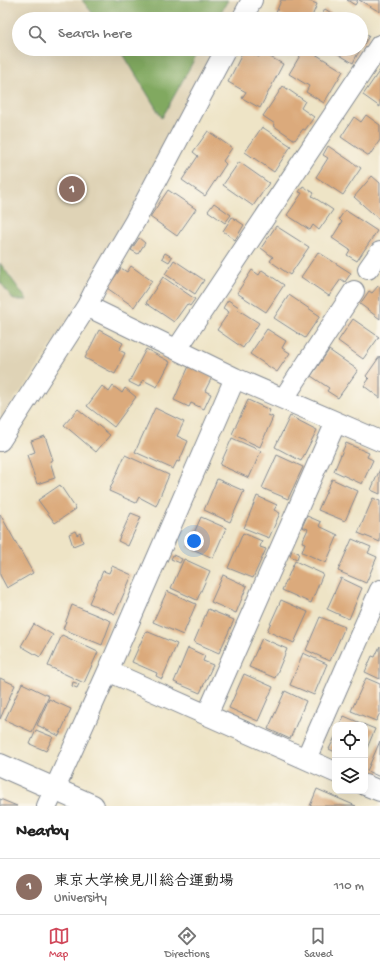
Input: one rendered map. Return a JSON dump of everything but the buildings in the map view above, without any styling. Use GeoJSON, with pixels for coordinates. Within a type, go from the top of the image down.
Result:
{"type":"FeatureCollection","features":[{"type":"Feature","properties":{"kind":"street"},"geometry":{"type":"LineString","coordinates":[[246,12],[252,0]]}},
{"type":"Feature","properties":{"kind":"street"},"geometry":{"type":"LineString","coordinates":[[177,349],[380,45]]}},
{"type":"Feature","properties":{"kind":"street"},"geometry":{"type":"LineString","coordinates":[[0,441],[87,306],[135,221],[222,56]]}},
{"type":"Feature","properties":{"kind":"street"},"geometry":{"type":"LineString","coordinates":[[284,398],[354,291]]}},
{"type":"Feature","properties":{"kind":"street"},"geometry":{"type":"LineString","coordinates":[[87,306],[235,378],[380,441]]}},
{"type":"Feature","properties":{"kind":"street"},"geometry":{"type":"LineString","coordinates":[[51,798],[108,671],[235,378]]}},
{"type":"Feature","properties":{"kind":"street"},"geometry":{"type":"LineString","coordinates":[[207,715],[336,422]]}},
{"type":"Feature","properties":{"kind":"street"},"geometry":{"type":"LineString","coordinates":[[306,759],[380,590]]}},
{"type":"Feature","properties":{"kind":"street"},"geometry":{"type":"LineString","coordinates":[[108,671],[332,771]]}},
{"type":"Feature","properties":{"kind":"street"},"geometry":{"type":"LineString","coordinates":[[0,765],[51,798],[93,806]]}},
{"type":"Feature","properties":{"kind":"street"},"geometry":{"type":"LineString","coordinates":[[368,786],[380,791]]}},
{"type":"Feature","properties":{"kind":"shaded area"},"geometry":{"type":"Polygon","coordinates":[[[0,0],[243,0],[237,12],[12,12],[12,56],[213,56],[128,218],[65,324],[29,381],[15,398],[0,424],[0,0]]]}},
{"type":"Feature","properties":{"kind":"green space"},"geometry":{"type":"Polygon","coordinates":[[[82,0],[228,0],[221,12],[91,12],[82,0]]]}},
{"type":"Feature","properties":{"kind":"green space"},"geometry":{"type":"Polygon","coordinates":[[[124,56],[196,56],[162,118],[124,56]]]}},
{"type":"Feature","properties":{"kind":"green space"},"geometry":{"type":"Polygon","coordinates":[[[0,263],[27,300],[14,300],[0,282],[0,263]]]}},
{"type":"Feature","properties":{"kind":"place","name":"東京大学検見川総合運動場"},"geometry":{"type":"Point","coordinates":[72,189]}}]}
